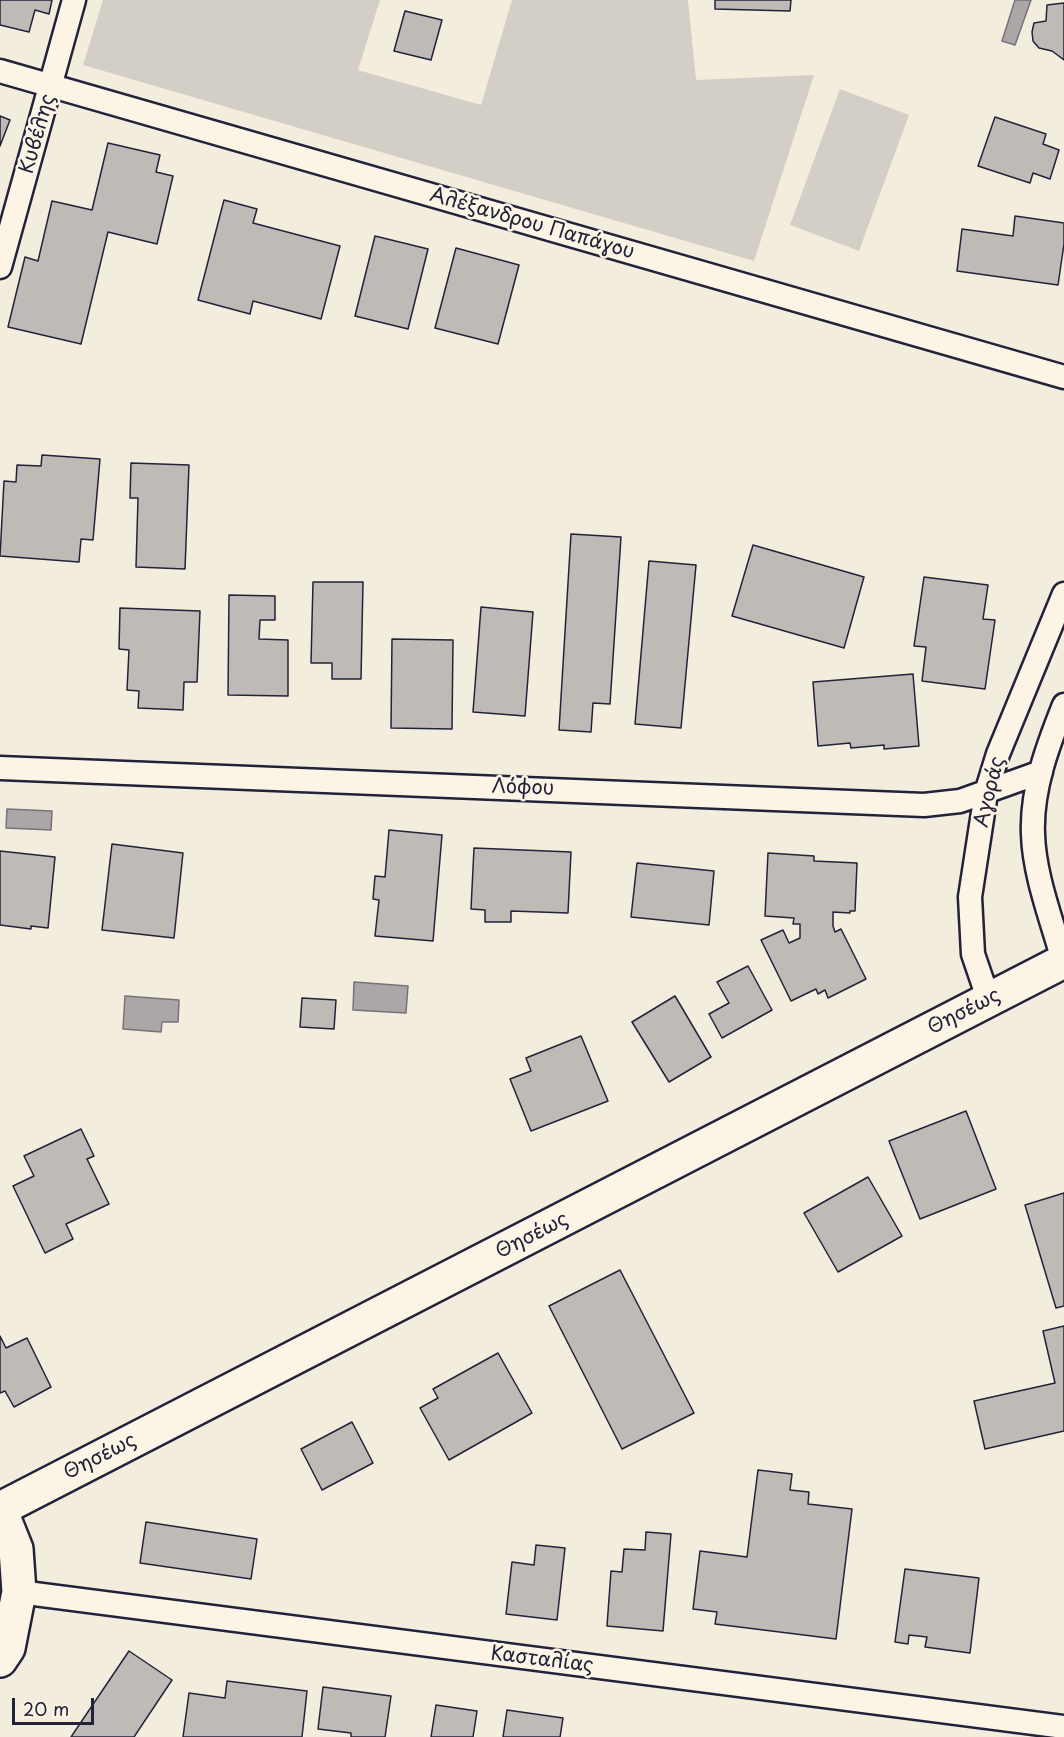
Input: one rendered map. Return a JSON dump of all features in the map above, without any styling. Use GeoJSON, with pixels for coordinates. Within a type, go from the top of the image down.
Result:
{"type":"FeatureCollection","features":[{"type":"Feature","properties":{"kind":"main road","name":"Θησέως"},"geometry":{"type":"LineString","coordinates":[[0,1509],[652,1175],[988,998],[1064,962]]}},
{"type":"Feature","properties":{"kind":"main road"},"geometry":{"type":"LineString","coordinates":[[0,1509],[16,1550],[20,1592],[8,1648],[0,1660]]}},
{"type":"Feature","properties":{"kind":"street","name":"Κυβέλης"},"geometry":{"type":"LineString","coordinates":[[0,267],[74,0]]}},
{"type":"Feature","properties":{"kind":"street","name":"Αλέξανδρου Παπάγου"},"geometry":{"type":"LineString","coordinates":[[0,71],[1064,377]]}},
{"type":"Feature","properties":{"kind":"street","name":"Αγοράς"},"geometry":{"type":"LineString","coordinates":[[988,998],[973,954],[969,897],[986,793],[998,754],[1064,594]]}},
{"type":"Feature","properties":{"kind":"street"},"geometry":{"type":"LineString","coordinates":[[1064,705],[1041,772],[1034,813],[1034,851],[1064,962]]}},
{"type":"Feature","properties":{"kind":"street","name":"Λόφου"},"geometry":{"type":"LineString","coordinates":[[0,768],[924,805],[960,801],[1041,772]]}},
{"type":"Feature","properties":{"kind":"street","name":"Κασταλίας"},"geometry":{"type":"LineString","coordinates":[[20,1592],[1064,1727]]}},
{"type":"Feature","properties":{"kind":"shaded area"},"geometry":{"type":"Polygon","coordinates":[[[103,0],[380,0],[358,70],[481,105],[512,0],[688,0],[696,80],[814,75],[754,261],[83,65],[103,0]]]}},
{"type":"Feature","properties":{"kind":"shaded area"},"geometry":{"type":"Polygon","coordinates":[[[1015,0],[1031,0],[1015,45],[1002,41],[1015,0]]]}},
{"type":"Feature","properties":{"kind":"shaded area"},"geometry":{"type":"Polygon","coordinates":[[[840,89],[909,115],[859,251],[790,225],[840,89]]]}},
{"type":"Feature","properties":{"kind":"shaded area"},"geometry":{"type":"Polygon","coordinates":[[[7,809],[52,811],[51,830],[6,828],[7,809]]]}},
{"type":"Feature","properties":{"kind":"shaded area"},"geometry":{"type":"Polygon","coordinates":[[[354,982],[408,986],[406,1013],[353,1010],[354,982]]]}},
{"type":"Feature","properties":{"kind":"shaded area"},"geometry":{"type":"Polygon","coordinates":[[[125,996],[179,1000],[178,1022],[162,1022],[161,1032],[123,1029],[125,996]]]}},
{"type":"Feature","properties":{"kind":"building"},"geometry":{"type":"Polygon","coordinates":[[[0,0],[52,0],[49,14],[35,10],[29,32],[0,25],[0,0]]]}},
{"type":"Feature","properties":{"kind":"building"},"geometry":{"type":"Polygon","coordinates":[[[715,0],[791,0],[790,11],[715,9],[715,0]]]}},
{"type":"Feature","properties":{"kind":"building"},"geometry":{"type":"Polygon","coordinates":[[[1064,3],[1064,60],[1052,51],[1039,48],[1033,41],[1032,32],[1034,23],[1046,21],[1047,5],[1064,3]]]}},
{"type":"Feature","properties":{"kind":"building"},"geometry":{"type":"Polygon","coordinates":[[[405,11],[442,20],[431,60],[394,51],[405,11]]]}},
{"type":"Feature","properties":{"kind":"building"},"geometry":{"type":"Polygon","coordinates":[[[0,116],[10,120],[0,146],[0,116]]]}},
{"type":"Feature","properties":{"kind":"building"},"geometry":{"type":"Polygon","coordinates":[[[995,117],[1046,134],[1043,144],[1059,150],[1050,179],[1033,173],[1030,183],[978,166],[995,117]]]}},
{"type":"Feature","properties":{"kind":"building"},"geometry":{"type":"Polygon","coordinates":[[[108,143],[160,155],[156,172],[173,176],[157,244],[108,232],[81,344],[8,327],[25,257],[38,261],[52,201],[92,210],[108,143]]]}},
{"type":"Feature","properties":{"kind":"building"},"geometry":{"type":"Polygon","coordinates":[[[224,200],[257,209],[253,223],[340,246],[321,319],[253,301],[250,314],[198,300],[224,200]]]}},
{"type":"Feature","properties":{"kind":"building"},"geometry":{"type":"Polygon","coordinates":[[[1015,216],[1064,223],[1064,244],[1058,285],[957,271],[962,229],[1013,236],[1015,216]]]}},
{"type":"Feature","properties":{"kind":"building"},"geometry":{"type":"Polygon","coordinates":[[[375,236],[428,249],[408,329],[355,316],[375,236]]]}},
{"type":"Feature","properties":{"kind":"building"},"geometry":{"type":"Polygon","coordinates":[[[456,248],[519,265],[498,344],[435,328],[456,248]]]}},
{"type":"Feature","properties":{"kind":"building"},"geometry":{"type":"Polygon","coordinates":[[[42,455],[100,459],[93,540],[81,539],[79,562],[0,556],[4,481],[16,482],[17,465],[41,466],[42,455]]]}},
{"type":"Feature","properties":{"kind":"building"},"geometry":{"type":"Polygon","coordinates":[[[131,463],[189,465],[185,569],[136,567],[138,498],[130,498],[131,463]]]}},
{"type":"Feature","properties":{"kind":"building"},"geometry":{"type":"Polygon","coordinates":[[[571,534],[621,537],[610,704],[593,703],[591,732],[559,730],[571,534]]]}},
{"type":"Feature","properties":{"kind":"building"},"geometry":{"type":"Polygon","coordinates":[[[753,545],[864,577],[844,648],[732,616],[753,545]]]}},
{"type":"Feature","properties":{"kind":"building"},"geometry":{"type":"Polygon","coordinates":[[[649,561],[696,565],[681,728],[635,724],[649,561]]]}},
{"type":"Feature","properties":{"kind":"building"},"geometry":{"type":"Polygon","coordinates":[[[924,577],[988,585],[983,619],[995,620],[985,689],[922,681],[926,647],[914,646],[924,577]]]}},
{"type":"Feature","properties":{"kind":"building"},"geometry":{"type":"Polygon","coordinates":[[[313,582],[363,582],[361,679],[332,679],[332,663],[311,663],[313,582]]]}},
{"type":"Feature","properties":{"kind":"building"},"geometry":{"type":"Polygon","coordinates":[[[229,595],[275,596],[275,620],[260,620],[259,639],[288,640],[288,696],[228,695],[229,595]]]}},
{"type":"Feature","properties":{"kind":"building"},"geometry":{"type":"Polygon","coordinates":[[[481,607],[533,612],[525,716],[473,712],[481,607]]]}},
{"type":"Feature","properties":{"kind":"building"},"geometry":{"type":"Polygon","coordinates":[[[120,608],[200,611],[197,682],[184,682],[183,710],[138,708],[139,691],[127,690],[129,650],[119,649],[120,608]]]}},
{"type":"Feature","properties":{"kind":"building"},"geometry":{"type":"Polygon","coordinates":[[[392,639],[453,640],[452,729],[391,728],[392,639]]]}},
{"type":"Feature","properties":{"kind":"building"},"geometry":{"type":"Polygon","coordinates":[[[913,674],[919,746],[884,749],[884,745],[851,748],[850,743],[818,746],[813,682],[913,674]]]}},
{"type":"Feature","properties":{"kind":"building"},"geometry":{"type":"Polygon","coordinates":[[[389,830],[442,835],[433,941],[375,936],[379,900],[373,899],[375,876],[385,877],[389,830]]]}},
{"type":"Feature","properties":{"kind":"building"},"geometry":{"type":"Polygon","coordinates":[[[112,844],[183,853],[174,938],[102,930],[112,844]]]}},
{"type":"Feature","properties":{"kind":"building"},"geometry":{"type":"Polygon","coordinates":[[[474,848],[571,852],[568,913],[511,911],[511,922],[485,922],[485,910],[471,909],[474,848]]]}},
{"type":"Feature","properties":{"kind":"building"},"geometry":{"type":"Polygon","coordinates":[[[0,851],[55,857],[48,928],[31,926],[31,929],[0,925],[0,851]]]}},
{"type":"Feature","properties":{"kind":"building"},"geometry":{"type":"Polygon","coordinates":[[[768,853],[814,856],[814,861],[857,863],[855,911],[833,912],[833,926],[835,932],[841,929],[866,979],[828,998],[825,990],[818,994],[816,989],[791,1001],[761,940],[783,930],[789,943],[800,938],[800,924],[793,924],[794,918],[765,916],[768,853]]]}},
{"type":"Feature","properties":{"kind":"building"},"geometry":{"type":"Polygon","coordinates":[[[637,863],[714,871],[709,925],[631,917],[637,863]]]}},
{"type":"Feature","properties":{"kind":"building"},"geometry":{"type":"Polygon","coordinates":[[[748,966],[772,1010],[722,1038],[709,1014],[729,1003],[717,982],[748,966]]]}},
{"type":"Feature","properties":{"kind":"building"},"geometry":{"type":"Polygon","coordinates":[[[675,996],[711,1057],[669,1082],[632,1022],[675,996]]]}},
{"type":"Feature","properties":{"kind":"building"},"geometry":{"type":"Polygon","coordinates":[[[302,998],[336,1000],[334,1029],[300,1027],[302,998]]]}},
{"type":"Feature","properties":{"kind":"building"},"geometry":{"type":"Polygon","coordinates":[[[581,1036],[608,1101],[531,1131],[510,1079],[531,1071],[526,1058],[581,1036]]]}},
{"type":"Feature","properties":{"kind":"building"},"geometry":{"type":"Polygon","coordinates":[[[966,1111],[996,1189],[920,1219],[889,1141],[966,1111]]]}},
{"type":"Feature","properties":{"kind":"building"},"geometry":{"type":"Polygon","coordinates":[[[81,1129],[94,1156],[87,1159],[109,1204],[66,1224],[73,1239],[45,1253],[13,1186],[34,1176],[24,1156],[81,1129]]]}},
{"type":"Feature","properties":{"kind":"building"},"geometry":{"type":"Polygon","coordinates":[[[868,1177],[902,1236],[838,1272],[804,1213],[868,1177]]]}},
{"type":"Feature","properties":{"kind":"building"},"geometry":{"type":"Polygon","coordinates":[[[1064,1193],[1064,1306],[1056,1308],[1025,1205],[1064,1193]]]}},
{"type":"Feature","properties":{"kind":"building"},"geometry":{"type":"Polygon","coordinates":[[[620,1270],[694,1413],[622,1449],[549,1306],[620,1270]]]}},
{"type":"Feature","properties":{"kind":"building"},"geometry":{"type":"Polygon","coordinates":[[[1064,1326],[1064,1431],[985,1449],[974,1401],[1055,1383],[1043,1331],[1064,1326]]]}},
{"type":"Feature","properties":{"kind":"building"},"geometry":{"type":"Polygon","coordinates":[[[0,1336],[6,1348],[27,1338],[51,1387],[14,1407],[5,1391],[0,1393],[0,1336]]]}},
{"type":"Feature","properties":{"kind":"building"},"geometry":{"type":"Polygon","coordinates":[[[498,1353],[532,1413],[449,1460],[420,1408],[438,1398],[433,1389],[498,1353]]]}},
{"type":"Feature","properties":{"kind":"building"},"geometry":{"type":"Polygon","coordinates":[[[352,1422],[373,1463],[322,1490],[301,1449],[352,1422]]]}},
{"type":"Feature","properties":{"kind":"building"},"geometry":{"type":"Polygon","coordinates":[[[758,1470],[792,1474],[790,1490],[809,1492],[808,1504],[852,1509],[836,1639],[715,1624],[717,1612],[693,1609],[700,1551],[747,1557],[758,1470]]]}},
{"type":"Feature","properties":{"kind":"building"},"geometry":{"type":"Polygon","coordinates":[[[146,1522],[257,1539],[251,1579],[140,1563],[146,1522]]]}},
{"type":"Feature","properties":{"kind":"building"},"geometry":{"type":"Polygon","coordinates":[[[646,1532],[671,1534],[663,1631],[607,1626],[611,1571],[622,1572],[624,1549],[645,1550],[646,1532]]]}},
{"type":"Feature","properties":{"kind":"building"},"geometry":{"type":"Polygon","coordinates":[[[536,1545],[565,1548],[557,1620],[506,1614],[512,1562],[534,1565],[536,1545]]]}},
{"type":"Feature","properties":{"kind":"building"},"geometry":{"type":"Polygon","coordinates":[[[905,1569],[979,1578],[970,1653],[925,1647],[927,1637],[909,1635],[908,1644],[895,1642],[905,1569]]]}},
{"type":"Feature","properties":{"kind":"building"},"geometry":{"type":"Polygon","coordinates":[[[129,1651],[172,1680],[134,1737],[71,1737],[129,1651]]]}},
{"type":"Feature","properties":{"kind":"building"},"geometry":{"type":"Polygon","coordinates":[[[227,1681],[307,1691],[302,1737],[183,1737],[189,1693],[225,1698],[227,1681]]]}},
{"type":"Feature","properties":{"kind":"building"},"geometry":{"type":"Polygon","coordinates":[[[323,1687],[391,1696],[385,1737],[351,1737],[351,1733],[318,1729],[323,1687]]]}},
{"type":"Feature","properties":{"kind":"building"},"geometry":{"type":"Polygon","coordinates":[[[436,1705],[477,1711],[473,1737],[431,1737],[436,1705]]]}},
{"type":"Feature","properties":{"kind":"building"},"geometry":{"type":"Polygon","coordinates":[[[507,1710],[563,1718],[560,1737],[503,1737],[507,1710]]]}}]}
